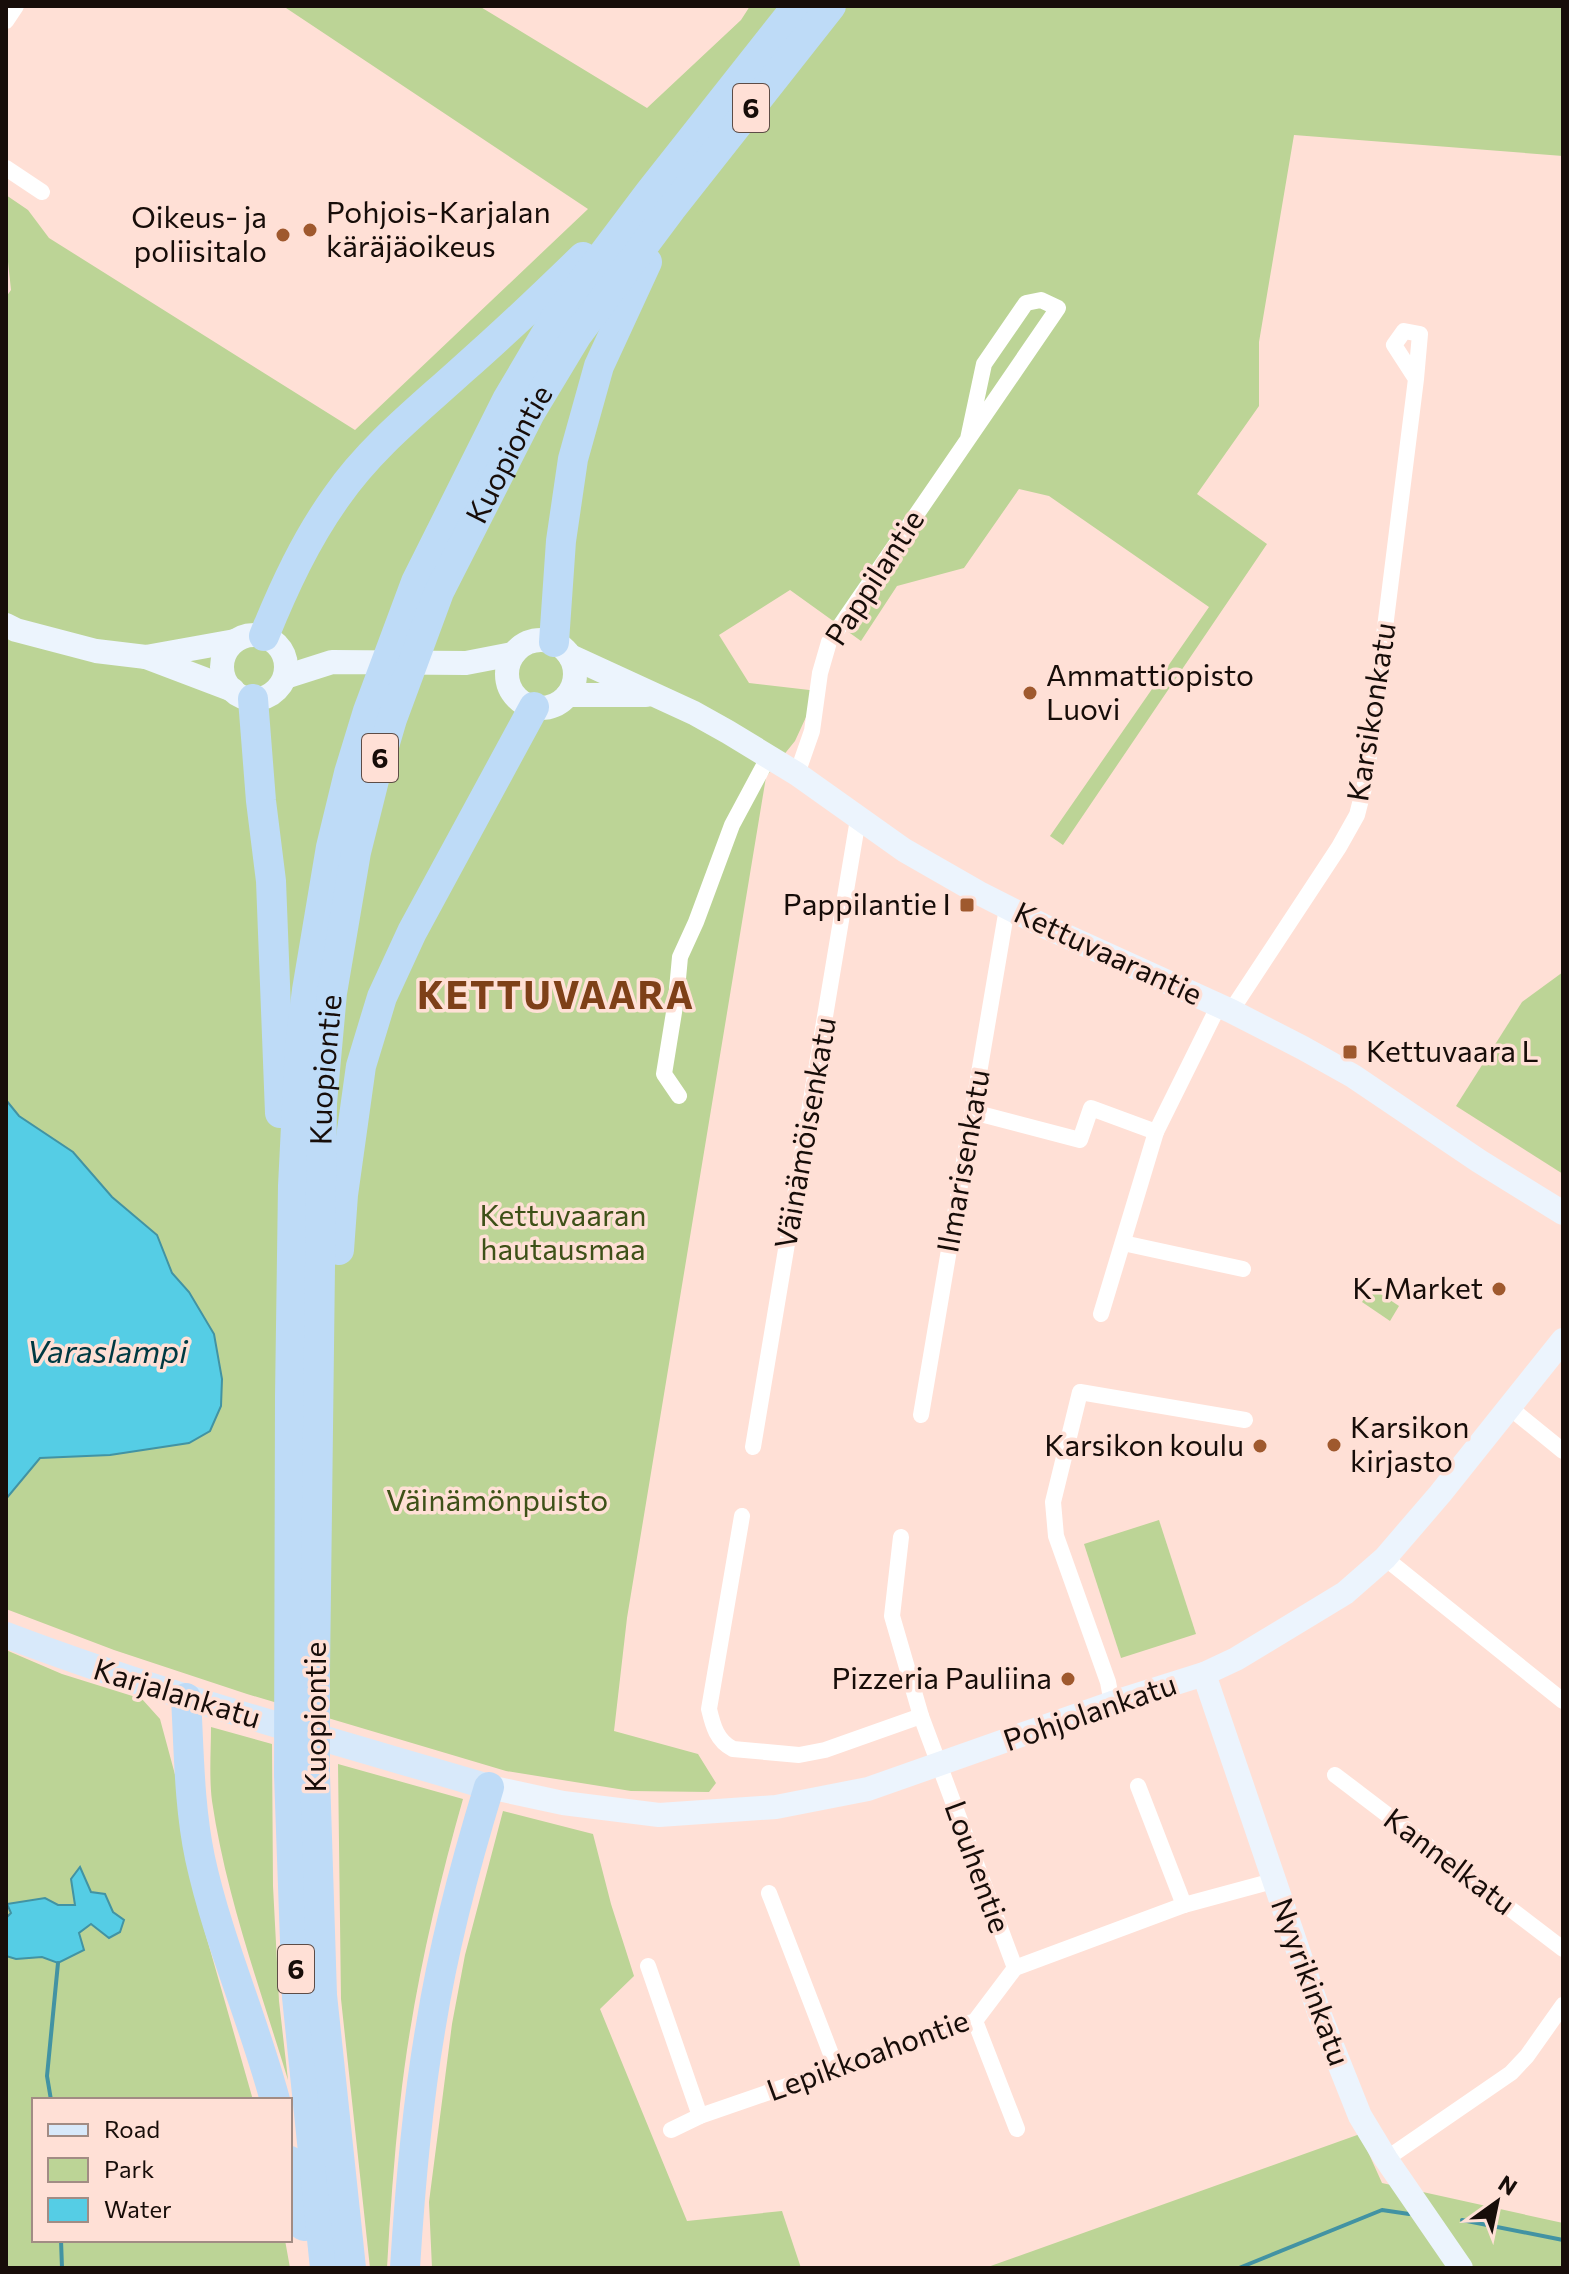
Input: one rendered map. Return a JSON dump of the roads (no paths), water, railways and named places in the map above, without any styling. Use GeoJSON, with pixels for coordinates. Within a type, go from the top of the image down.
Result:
{"type":"FeatureCollection","features":[{"type":"Feature","properties":{"kind":"highway","name":"Kuopiontie"},"geometry":{"type":"LineString","coordinates":[[351,2268],[322,1995],[315,1775],[322,1103],[332,993],[356,852],[392,719],[439,592],[530,413],[660,201],[797,6]]}},
{"type":"Feature","properties":{"kind":"highway","name":"Kuopiontie"},"geometry":{"type":"LineString","coordinates":[[325,2268],[296,1981],[289,1775],[291,1302],[296,1102],[307,990],[331,847],[368,711],[416,582],[507,400],[556,317],[831,6]]}},
{"type":"Feature","properties":{"kind":"highway"},"geometry":{"type":"LineString","coordinates":[[260,642],[289,576],[314,532],[337,495],[366,459],[507,330],[660,201]]}},
{"type":"Feature","properties":{"kind":"highway"},"geometry":{"type":"LineString","coordinates":[[562,649],[561,541],[573,459],[599,366],[660,201]]}},
{"type":"Feature","properties":{"kind":"highway"},"geometry":{"type":"LineString","coordinates":[[243,694],[271,881],[277,1070],[291,1302]]}},
{"type":"Feature","properties":{"kind":"highway"},"geometry":{"type":"LineString","coordinates":[[320,1378],[337,1281],[343,1195],[361,1066],[382,997],[412,932],[534,707]]}},
{"type":"Feature","properties":{"kind":"highway"},"geometry":{"type":"LineString","coordinates":[[186,1698],[192,1804],[200,1856],[212,1906],[274,2098]]}},
{"type":"Feature","properties":{"kind":"highway"},"geometry":{"type":"LineString","coordinates":[[405,2268],[412,2176],[431,2023],[464,1870],[489,1787]]}},
{"type":"Feature","properties":{"kind":"highway"},"geometry":{"type":"LineString","coordinates":[[292,2170],[313,2268]]}},
{"type":"Feature","properties":{"kind":"main road","name":"Karjalankatu"},"geometry":{"type":"LineString","coordinates":[[6,1635],[144,1685],[489,1787]]}},
{"type":"Feature","properties":{"kind":"street"},"geometry":{"type":"LineString","coordinates":[[6,21],[16,6]]}},
{"type":"Feature","properties":{"kind":"street"},"geometry":{"type":"LineString","coordinates":[[6,168],[42,192]]}},
{"type":"Feature","properties":{"kind":"street","name":"Pappilantie"},"geometry":{"type":"LineString","coordinates":[[797,774],[812,731],[820,673],[829,642],[1058,308],[1041,300],[1026,303],[984,364],[968,439]]}},
{"type":"Feature","properties":{"kind":"street","name":"Karsikonkatu"},"geometry":{"type":"LineString","coordinates":[[1101,1314],[1156,1132],[1222,1013],[1339,847],[1357,815],[1366,780],[1416,379]]}},
{"type":"Feature","properties":{"kind":"street"},"geometry":{"type":"LineString","coordinates":[[6,625],[96,651],[146,657],[243,694],[263,698],[280,686],[286,667],[260,642]]}},
{"type":"Feature","properties":{"kind":"street"},"geometry":{"type":"LineString","coordinates":[[543,640],[562,649],[575,676],[568,695],[552,706],[524,704],[511,690],[508,681],[509,662],[513,654],[531,641],[543,640]]}},
{"type":"Feature","properties":{"kind":"street"},"geometry":{"type":"LineString","coordinates":[[243,694],[223,675],[222,665],[229,648],[260,642]]}},
{"type":"Feature","properties":{"kind":"street"},"geometry":{"type":"LineString","coordinates":[[146,657],[260,642],[337,662],[466,663],[513,654]]}},
{"type":"Feature","properties":{"kind":"street","name":"Kettuvaarantie"},"geometry":{"type":"LineString","coordinates":[[562,649],[714,724],[769,756],[858,819],[945,874],[1007,908],[1353,1076],[1563,1213]]}},
{"type":"Feature","properties":{"kind":"street"},"geometry":{"type":"LineString","coordinates":[[285,677],[337,662]]}},
{"type":"Feature","properties":{"kind":"street"},"geometry":{"type":"LineString","coordinates":[[466,663],[508,681]]}},
{"type":"Feature","properties":{"kind":"street","name":"Kettuvaarantie"},"geometry":{"type":"LineString","coordinates":[[568,695],[653,695]]}},
{"type":"Feature","properties":{"kind":"street"},"geometry":{"type":"LineString","coordinates":[[679,1096],[664,1074],[680,957],[732,825],[769,756]]}},
{"type":"Feature","properties":{"kind":"street","name":"Väinämöisenkatu"},"geometry":{"type":"LineString","coordinates":[[753,1447],[858,819]]}},
{"type":"Feature","properties":{"kind":"street","name":"Ilmarisenkatu"},"geometry":{"type":"LineString","coordinates":[[921,1415],[1007,908]]}},
{"type":"Feature","properties":{"kind":"street"},"geometry":{"type":"LineString","coordinates":[[973,1112],[1080,1140],[1091,1108],[1156,1132]]}},
{"type":"Feature","properties":{"kind":"street"},"geometry":{"type":"LineString","coordinates":[[1123,1243],[1243,1269]]}},
{"type":"Feature","properties":{"kind":"street","name":"Pohjolankatu"},"geometry":{"type":"LineString","coordinates":[[489,1787],[563,1803],[659,1815],[776,1807],[868,1789],[1204,1674],[1236,1659],[1345,1593],[1385,1558],[1563,1340]]}},
{"type":"Feature","properties":{"kind":"street"},"geometry":{"type":"LineString","coordinates":[[1112,1703],[1108,1682],[1056,1536],[1053,1502],[1080,1392],[1245,1420]]}},
{"type":"Feature","properties":{"kind":"street"},"geometry":{"type":"LineString","coordinates":[[1509,1407],[1563,1451]]}},
{"type":"Feature","properties":{"kind":"street"},"geometry":{"type":"LineString","coordinates":[[742,1516],[709,1709],[714,1729],[724,1744],[733,1749],[799,1755],[825,1750],[921,1716]]}},
{"type":"Feature","properties":{"kind":"street","name":"Louhentie"},"geometry":{"type":"LineString","coordinates":[[901,1537],[892,1616],[921,1716],[1015,1968]]}},
{"type":"Feature","properties":{"kind":"street"},"geometry":{"type":"LineString","coordinates":[[1385,1558],[1563,1701]]}},
{"type":"Feature","properties":{"kind":"street","name":"Nyyrikinkatu"},"geometry":{"type":"LineString","coordinates":[[1204,1674],[1321,2018],[1360,2116],[1461,2268]]}},
{"type":"Feature","properties":{"kind":"street","name":"Kannelkatu"},"geometry":{"type":"LineString","coordinates":[[1335,1775],[1563,1949]]}},
{"type":"Feature","properties":{"kind":"street"},"geometry":{"type":"LineString","coordinates":[[1138,1786],[1184,1905]]}},
{"type":"Feature","properties":{"kind":"street"},"geometry":{"type":"LineString","coordinates":[[1015,1968],[1184,1905],[1273,1881]]}},
{"type":"Feature","properties":{"kind":"street"},"geometry":{"type":"LineString","coordinates":[[769,1893],[835,2070]]}},
{"type":"Feature","properties":{"kind":"street"},"geometry":{"type":"LineString","coordinates":[[648,1966],[700,2116]]}},
{"type":"Feature","properties":{"kind":"street","name":"Lepikkoahontie"},"geometry":{"type":"LineString","coordinates":[[671,2130],[700,2116],[975,2021],[1015,1968]]}},
{"type":"Feature","properties":{"kind":"street"},"geometry":{"type":"LineString","coordinates":[[1386,2159],[1511,2073],[1563,2005]]}},
{"type":"Feature","properties":{"kind":"street"},"geometry":{"type":"LineString","coordinates":[[975,2021],[1017,2129]]}},
{"type":"Feature","properties":{"kind":"water","name":"Varaslampi"},"geometry":{"type":"Polygon","coordinates":[[[6,1100],[19,1116],[73,1152],[112,1197],[157,1235],[172,1273],[189,1292],[214,1334],[222,1379],[221,1406],[210,1431],[189,1443],[110,1455],[40,1458],[6,1499],[6,1100]]]}},
{"type":"Feature","properties":{"kind":"water"},"geometry":{"type":"Polygon","coordinates":[[[80,1867],[91,1892],[105,1894],[113,1912],[124,1920],[120,1932],[109,1938],[91,1924],[79,1933],[84,1950],[58,1963],[42,1957],[16,1959],[6,1956],[6,1918],[11,1913],[7,1904],[45,1898],[58,1905],[75,1905],[71,1879],[80,1867]]]}},
{"type":"Feature","properties":{"kind":"waterway"},"geometry":{"type":"LineString","coordinates":[[51,2098],[47,2076],[58,1963]]}},
{"type":"Feature","properties":{"kind":"waterway"},"geometry":{"type":"LineString","coordinates":[[1239,2268],[1382,2210],[1409,2214]]}},
{"type":"Feature","properties":{"kind":"waterway"},"geometry":{"type":"LineString","coordinates":[[1462,2220],[1563,2240]]}},
{"type":"Feature","properties":{"kind":"waterway"},"geometry":{"type":"LineString","coordinates":[[61,2242],[62,2268]]}},
{"type":"Feature","properties":{"kind":"place","name":"Pohjois-Karjalan käräjäoikeus"},"geometry":{"type":"Point","coordinates":[310,230]}},
{"type":"Feature","properties":{"kind":"place","name":"Oikeus- ja poliisitalo"},"geometry":{"type":"Point","coordinates":[283,235]}},
{"type":"Feature","properties":{"kind":"place","name":"Ammattiopisto Luovi"},"geometry":{"type":"Point","coordinates":[1030,693]}},
{"type":"Feature","properties":{"kind":"place","name":"Pappilantie I"},"geometry":{"type":"Point","coordinates":[967,905]}},
{"type":"Feature","properties":{"kind":"place","name":"Kettuvaara L"},"geometry":{"type":"Point","coordinates":[1350,1052]}},
{"type":"Feature","properties":{"kind":"place","name":"K-Market"},"geometry":{"type":"Point","coordinates":[1499,1289]}},
{"type":"Feature","properties":{"kind":"place","name":"Karsikon kirjasto"},"geometry":{"type":"Point","coordinates":[1334,1445]}},
{"type":"Feature","properties":{"kind":"place","name":"Karsikon koulu"},"geometry":{"type":"Point","coordinates":[1260,1446]}},
{"type":"Feature","properties":{"kind":"place","name":"Pizzeria Pauliina"},"geometry":{"type":"Point","coordinates":[1068,1679]}},
{"type":"Feature","properties":{"kind":"district","name":"KETTUVAARA"},"geometry":{"type":"Point","coordinates":[556,996]}},
{"type":"Feature","properties":{"kind":"park label","name":"Kettuvaaran hautausmaa"},"geometry":{"type":"Point","coordinates":[563,1233]}},
{"type":"Feature","properties":{"kind":"park label","name":"Väinämönpuisto"},"geometry":{"type":"Point","coordinates":[497,1501]}}]}
